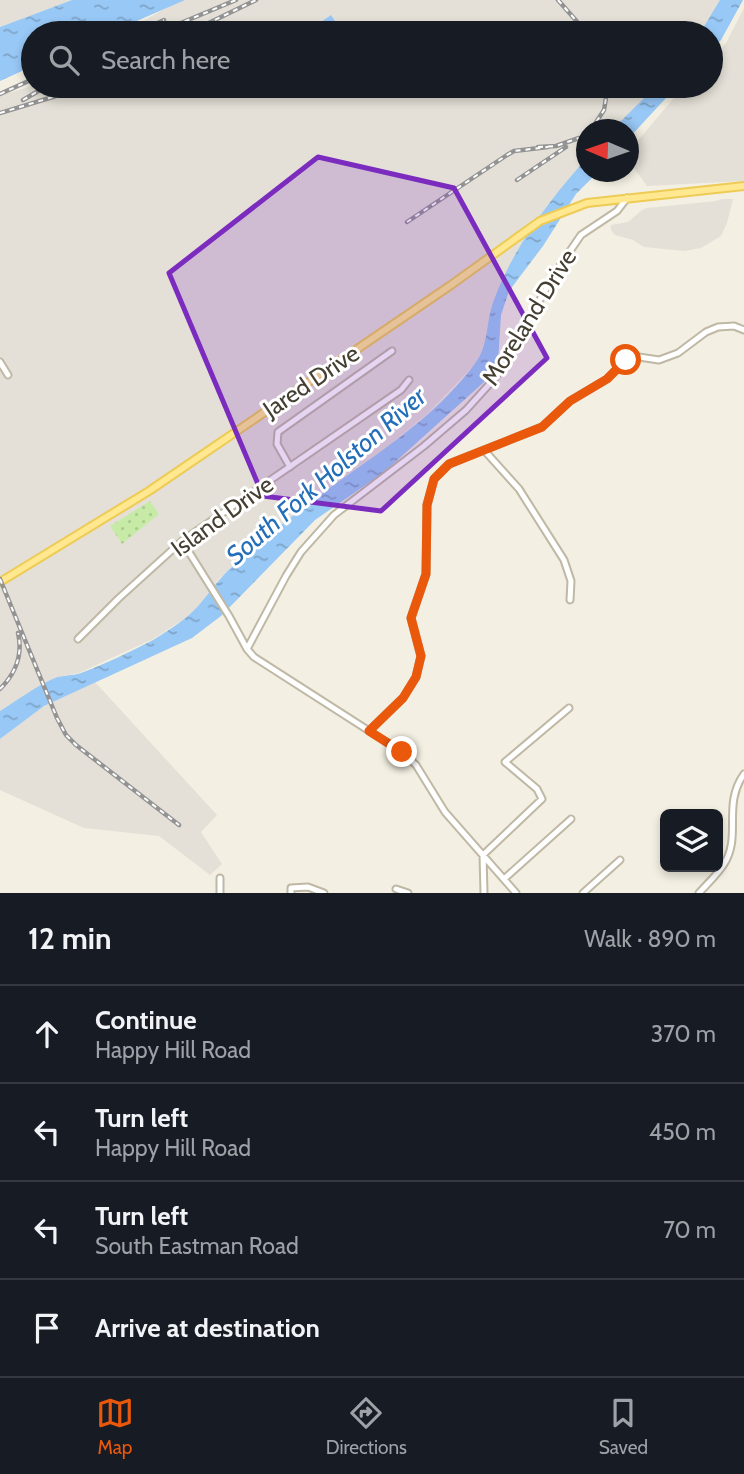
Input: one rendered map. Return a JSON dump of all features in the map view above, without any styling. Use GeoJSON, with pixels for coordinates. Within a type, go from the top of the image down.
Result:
{"type":"FeatureCollection","features":[{"type":"Feature","properties":{"kind":"main road"},"geometry":{"type":"LineString","coordinates":[[628,197],[744,186]]}},
{"type":"Feature","properties":{"kind":"main road","name":"Jared Drive"},"geometry":{"type":"LineString","coordinates":[[0,582],[149,491],[451,285],[531,227],[562,211],[587,203],[628,197]]}},
{"type":"Feature","properties":{"kind":"street","name":"Moreland Drive"},"geometry":{"type":"LineString","coordinates":[[247,649],[301,552],[334,515],[466,410],[495,378],[557,270],[581,235],[617,211],[628,197]]}},
{"type":"Feature","properties":{"kind":"street"},"geometry":{"type":"LineString","coordinates":[[369,731],[403,698],[416,677],[421,656],[411,618],[426,574],[427,505],[434,479],[449,464],[542,427],[570,401],[607,379],[626,360],[639,357],[659,360],[678,354],[706,332],[718,327],[734,326],[744,330]]}},
{"type":"Feature","properties":{"kind":"street"},"geometry":{"type":"LineString","coordinates":[[290,467],[277,444],[278,432],[392,351]]}},
{"type":"Feature","properties":{"kind":"street"},"geometry":{"type":"LineString","coordinates":[[0,362],[8,375]]}},
{"type":"Feature","properties":{"kind":"street","name":"Island Drive"},"geometry":{"type":"LineString","coordinates":[[78,639],[182,541],[401,390],[409,380]]}},
{"type":"Feature","properties":{"kind":"street"},"geometry":{"type":"LineString","coordinates":[[484,450],[519,489],[564,560],[571,581],[570,600]]}},
{"type":"Feature","properties":{"kind":"street"},"geometry":{"type":"LineString","coordinates":[[182,541],[254,657],[402,752],[416,765],[445,812],[516,893]]}},
{"type":"Feature","properties":{"kind":"street"},"geometry":{"type":"LineString","coordinates":[[484,893],[484,855],[542,799],[537,789],[505,762],[569,708]]}},
{"type":"Feature","properties":{"kind":"street"},"geometry":{"type":"LineString","coordinates":[[699,893],[725,864],[732,833],[731,805],[734,790],[744,774]]}},
{"type":"Feature","properties":{"kind":"street"},"geometry":{"type":"LineString","coordinates":[[504,879],[570,819]]}},
{"type":"Feature","properties":{"kind":"street"},"geometry":{"type":"LineString","coordinates":[[583,893],[620,860]]}},
{"type":"Feature","properties":{"kind":"street"},"geometry":{"type":"LineString","coordinates":[[220,878],[220,893]]}},
{"type":"Feature","properties":{"kind":"street"},"geometry":{"type":"LineString","coordinates":[[291,891],[308,887],[324,893]]}},
{"type":"Feature","properties":{"kind":"street"},"geometry":{"type":"LineString","coordinates":[[396,890],[408,893]]}},
{"type":"Feature","properties":{"kind":"highlighted area"},"geometry":{"type":"Polygon","coordinates":[[[318,157],[454,188],[547,358],[381,511],[263,496],[169,273],[318,157]]]}},
{"type":"Feature","properties":{"kind":"shaded area"},"geometry":{"type":"Polygon","coordinates":[[[0,0],[72,0],[0,27],[0,0]]]}},
{"type":"Feature","properties":{"kind":"shaded area"},"geometry":{"type":"Polygon","coordinates":[[[180,0],[724,0],[710,21],[143,21],[180,0]]]}},
{"type":"Feature","properties":{"kind":"shaded area"},"geometry":{"type":"Polygon","coordinates":[[[744,8],[744,181],[647,186],[639,175],[639,139],[674,98],[723,98],[723,46],[744,8]]]}},
{"type":"Feature","properties":{"kind":"shaded area"},"geometry":{"type":"Polygon","coordinates":[[[21,89],[21,98],[644,98],[624,119],[576,119],[576,176],[490,317],[487,339],[476,363],[428,413],[391,444],[315,498],[234,564],[198,607],[184,619],[153,639],[79,673],[59,677],[0,711],[0,95],[21,89]]]}},
{"type":"Feature","properties":{"kind":"shaded area"},"geometry":{"type":"Polygon","coordinates":[[[733,199],[727,223],[721,236],[701,248],[684,251],[644,247],[633,240],[615,235],[611,230],[611,225],[628,222],[647,208],[733,199]]]}},
{"type":"Feature","properties":{"kind":"shaded area"},"geometry":{"type":"Polygon","coordinates":[[[95,682],[217,815],[201,832],[222,864],[210,875],[159,836],[84,828],[0,790],[0,739],[44,706],[95,682]]]}},
{"type":"Feature","properties":{"kind":"green space"},"geometry":{"type":"Polygon","coordinates":[[[150,501],[159,514],[122,544],[110,526],[150,501]]]}},
{"type":"Feature","properties":{"kind":"water"},"geometry":{"type":"Polygon","coordinates":[[[72,0],[185,0],[137,21],[21,21],[21,71],[0,81],[0,27],[72,0]]]}},
{"type":"Feature","properties":{"kind":"water"},"geometry":{"type":"Polygon","coordinates":[[[720,0],[743,0],[723,36],[723,21],[707,21],[720,0]]]}},
{"type":"Feature","properties":{"kind":"water"},"geometry":{"type":"Polygon","coordinates":[[[331,15],[335,21],[322,21],[331,15]]]}},
{"type":"Feature","properties":{"kind":"water"},"geometry":{"type":"Polygon","coordinates":[[[644,98],[666,98],[639,127],[639,119],[623,119],[644,98]]]}},
{"type":"Feature","properties":{"kind":"water"},"geometry":{"type":"Polygon","coordinates":[[[576,171],[576,182],[588,182],[576,194],[543,246],[509,291],[501,315],[498,361],[484,382],[383,473],[315,520],[221,616],[192,638],[44,706],[0,739],[0,711],[48,681],[81,673],[108,662],[153,640],[178,624],[229,570],[264,539],[400,437],[439,404],[479,357],[494,300],[511,262],[559,191],[576,171]]]}},
{"type":"Feature","properties":{"kind":"railway"},"geometry":{"type":"LineString","coordinates":[[186,21],[236,0]]}},
{"type":"Feature","properties":{"kind":"railway"},"geometry":{"type":"LineString","coordinates":[[213,21],[256,0]]}},
{"type":"Feature","properties":{"kind":"railway"},"geometry":{"type":"LineString","coordinates":[[558,0],[576,21]]}},
{"type":"Feature","properties":{"kind":"railway"},"geometry":{"type":"LineString","coordinates":[[0,94],[21,84]]}},
{"type":"Feature","properties":{"kind":"railway"},"geometry":{"type":"LineString","coordinates":[[0,113],[49,98]]}},
{"type":"Feature","properties":{"kind":"railway"},"geometry":{"type":"LineString","coordinates":[[598,119],[604,110],[606,98]]}},
{"type":"Feature","properties":{"kind":"railway"},"geometry":{"type":"LineString","coordinates":[[538,147],[556,146],[576,139]]}},
{"type":"Feature","properties":{"kind":"railway"},"geometry":{"type":"LineString","coordinates":[[407,222],[514,151],[548,147]]}},
{"type":"Feature","properties":{"kind":"railway"},"geometry":{"type":"LineString","coordinates":[[517,180],[566,147]]}},
{"type":"Feature","properties":{"kind":"railway"},"geometry":{"type":"LineString","coordinates":[[0,579],[66,735],[179,825]]}},
{"type":"Feature","properties":{"kind":"railway"},"geometry":{"type":"LineString","coordinates":[[0,689],[17,663],[20,648],[18,633]]}},
{"type":"Feature","properties":{"kind":"route"},"geometry":{"type":"LineString","coordinates":[[402,752],[369,731],[403,698],[416,677],[421,656],[411,618],[426,574],[427,505],[434,479],[449,464],[542,427],[570,401],[607,379],[626,360]]}},
{"type":"Feature","properties":{"kind":"water label","name":"South Fork Holston River"},"geometry":{"type":"Point","coordinates":[326,476]}}]}
